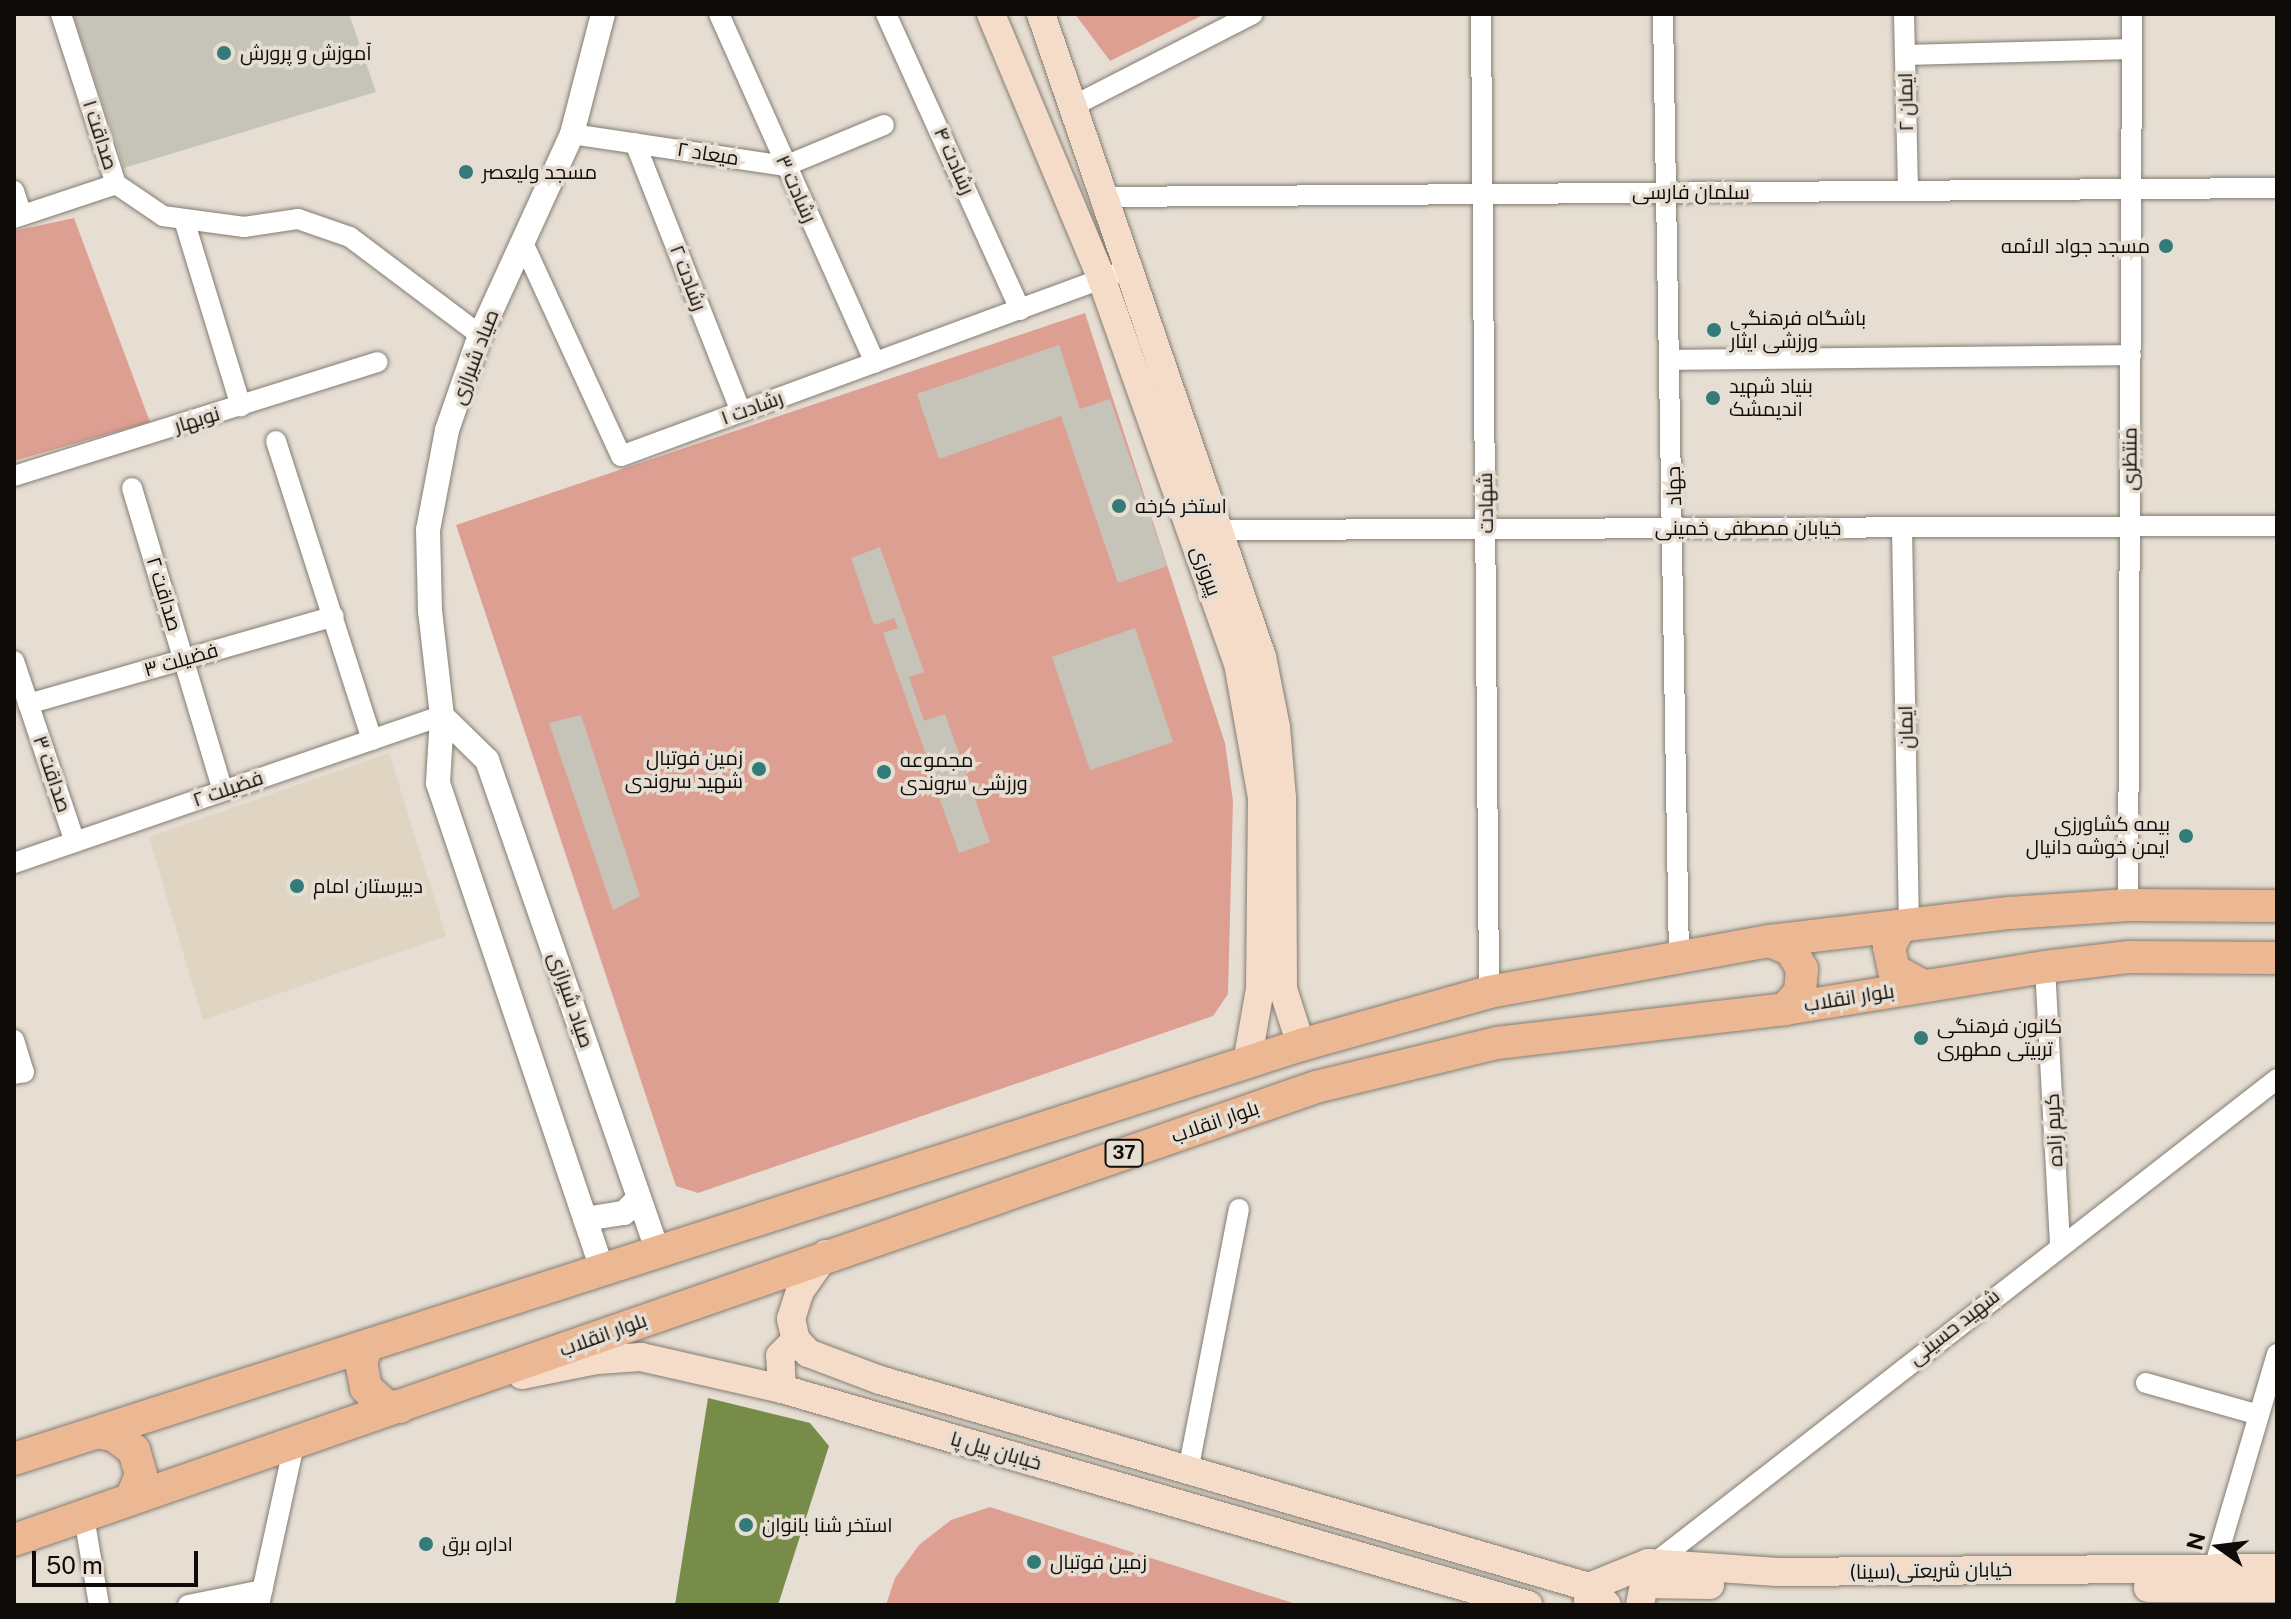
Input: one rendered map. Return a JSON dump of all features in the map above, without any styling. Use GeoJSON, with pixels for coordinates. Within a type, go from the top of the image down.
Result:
{"type":"FeatureCollection","features":[{"type":"Feature","properties":{"kind":"main road","name":"پیروزی"},"geometry":{"type":"LineString","coordinates":[[991,14],[1102,280],[1238,663],[1254,731],[1262,798],[1260,989],[1247,1063]]}},
{"type":"Feature","properties":{"kind":"main road","name":"پیروزی"},"geometry":{"type":"LineString","coordinates":[[1041,14],[1262,657],[1276,727],[1283,989],[1301,1045]]}},
{"type":"Feature","properties":{"kind":"main road","name":"37"},"geometry":{"type":"LineString","coordinates":[[14,1459],[659,1255],[1301,1045],[1489,992],[1770,941],[1904,926],[2128,905],[2277,906]]}},
{"type":"Feature","properties":{"kind":"main road"},"geometry":{"type":"LineString","coordinates":[[1904,926],[1890,959],[1902,979],[1923,986]]}},
{"type":"Feature","properties":{"kind":"main road"},"geometry":{"type":"LineString","coordinates":[[1770,941],[1791,950],[1802,969],[1800,992],[1785,1009]]}},
{"type":"Feature","properties":{"kind":"main road","name":"بلوار انقلاب"},"geometry":{"type":"LineString","coordinates":[[14,1540],[458,1388],[826,1254],[1316,1087],[1497,1043],[1785,1009],[2045,967],[2129,957],[2277,958]]}},
{"type":"Feature","properties":{"kind":"main road"},"geometry":{"type":"LineString","coordinates":[[782,1389],[780,1356],[796,1340],[791,1319],[800,1291],[826,1254]]}},
{"type":"Feature","properties":{"kind":"main road","name":"خیابان پیل پا"},"geometry":{"type":"LineString","coordinates":[[796,1340],[808,1353],[880,1380],[1188,1471],[1595,1599]]}},
{"type":"Feature","properties":{"kind":"main road"},"geometry":{"type":"LineString","coordinates":[[366,1349],[361,1362],[366,1388],[386,1406],[400,1407]]}},
{"type":"Feature","properties":{"kind":"main road","name":"خیابان پیل پا"},"geometry":{"type":"LineString","coordinates":[[458,1388],[597,1360],[641,1357],[782,1389],[1528,1605]]}},
{"type":"Feature","properties":{"kind":"main road"},"geometry":{"type":"LineString","coordinates":[[100,1433],[113,1435],[134,1450],[141,1475],[131,1499]]}},
{"type":"Feature","properties":{"kind":"main road","name":"خیابان شریعتی(سینا)"},"geometry":{"type":"LineString","coordinates":[[1595,1599],[1644,1584],[1777,1572],[2277,1568]]}},
{"type":"Feature","properties":{"kind":"main road","name":"خیابان شریعتی(سینا)"},"geometry":{"type":"LineString","coordinates":[[1644,1584],[2277,1588]]}},
{"type":"Feature","properties":{"kind":"street","name":"صداقت ۱"},"geometry":{"type":"LineString","coordinates":[[61,14],[116,184],[163,216],[244,227],[298,219],[350,237],[480,335]]}},
{"type":"Feature","properties":{"kind":"street","name":"صیاد شیرازی"},"geometry":{"type":"LineString","coordinates":[[603,14],[572,134],[524,245],[480,335],[447,430],[428,530],[430,611],[442,716],[438,783],[603,1272]]}},
{"type":"Feature","properties":{"kind":"street","name":"رشادت ۳"},"geometry":{"type":"LineString","coordinates":[[719,14],[875,363]]}},
{"type":"Feature","properties":{"kind":"street","name":"رشادت ۴"},"geometry":{"type":"LineString","coordinates":[[886,14],[1020,310]]}},
{"type":"Feature","properties":{"kind":"street"},"geometry":{"type":"LineString","coordinates":[[1073,106],[1253,14]]}},
{"type":"Feature","properties":{"kind":"street","name":"شهادت"},"geometry":{"type":"LineString","coordinates":[[1481,14],[1489,992]]}},
{"type":"Feature","properties":{"kind":"street","name":"جهاد"},"geometry":{"type":"LineString","coordinates":[[1663,14],[1675,529],[1679,957]]}},
{"type":"Feature","properties":{"kind":"street","name":"ایمان ۲"},"geometry":{"type":"LineString","coordinates":[[1904,14],[1908,191]]}},
{"type":"Feature","properties":{"kind":"street","name":"منتظری"},"geometry":{"type":"LineString","coordinates":[[2128,905],[2132,14]]}},
{"type":"Feature","properties":{"kind":"street"},"geometry":{"type":"LineString","coordinates":[[1905,55],[2132,49]]}},
{"type":"Feature","properties":{"kind":"street"},"geometry":{"type":"LineString","coordinates":[[785,166],[884,125]]}},
{"type":"Feature","properties":{"kind":"street","name":"میعاد ۲"},"geometry":{"type":"LineString","coordinates":[[572,134],[785,166]]}},
{"type":"Feature","properties":{"kind":"street","name":"رشادت ۲"},"geometry":{"type":"LineString","coordinates":[[635,143],[741,412]]}},
{"type":"Feature","properties":{"kind":"street"},"geometry":{"type":"LineString","coordinates":[[14,191],[18,217],[116,184]]}},
{"type":"Feature","properties":{"kind":"street","name":"سلمان فارسی"},"geometry":{"type":"LineString","coordinates":[[1104,197],[2277,188]]}},
{"type":"Feature","properties":{"kind":"street"},"geometry":{"type":"LineString","coordinates":[[184,220],[241,407]]}},
{"type":"Feature","properties":{"kind":"street","name":"رشادت ۱"},"geometry":{"type":"LineString","coordinates":[[524,245],[621,456],[1128,268]]}},
{"type":"Feature","properties":{"kind":"street"},"geometry":{"type":"LineString","coordinates":[[1670,360],[2131,355]]}},
{"type":"Feature","properties":{"kind":"street","name":"نوبهار"},"geometry":{"type":"LineString","coordinates":[[14,476],[378,362]]}},
{"type":"Feature","properties":{"kind":"street"},"geometry":{"type":"LineString","coordinates":[[276,441],[372,740]]}},
{"type":"Feature","properties":{"kind":"street","name":"صداقت ۲"},"geometry":{"type":"LineString","coordinates":[[132,488],[223,791]]}},
{"type":"Feature","properties":{"kind":"street","name":"خیابان مصطفی خمینی"},"geometry":{"type":"LineString","coordinates":[[1218,530],[2277,526]]}},
{"type":"Feature","properties":{"kind":"street","name":"ایمان"},"geometry":{"type":"LineString","coordinates":[[1902,528],[1904,926]]}},
{"type":"Feature","properties":{"kind":"street","name":"فضیلت ۳"},"geometry":{"type":"LineString","coordinates":[[28,704],[334,616]]}},
{"type":"Feature","properties":{"kind":"street","name":"صداقت ۳"},"geometry":{"type":"LineString","coordinates":[[14,661],[75,842]]}},
{"type":"Feature","properties":{"kind":"street","name":"صیاد شیرازی"},"geometry":{"type":"LineString","coordinates":[[442,716],[487,760],[659,1255]]}},
{"type":"Feature","properties":{"kind":"street","name":"فضیلت ۲"},"geometry":{"type":"LineString","coordinates":[[14,863],[442,716]]}},
{"type":"Feature","properties":{"kind":"street","name":"کریم زاده"},"geometry":{"type":"LineString","coordinates":[[2045,967],[2060,1245]]}},
{"type":"Feature","properties":{"kind":"street"},"geometry":{"type":"LineString","coordinates":[[14,1040],[19,1073]]}},
{"type":"Feature","properties":{"kind":"street","name":"شهید حسینی"},"geometry":{"type":"LineString","coordinates":[[1644,1584],[2060,1245],[2277,1079]]}},
{"type":"Feature","properties":{"kind":"street"},"geometry":{"type":"LineString","coordinates":[[585,1219],[624,1213],[639,1198]]}},
{"type":"Feature","properties":{"kind":"street"},"geometry":{"type":"LineString","coordinates":[[1188,1471],[1239,1209]]}},
{"type":"Feature","properties":{"kind":"street"},"geometry":{"type":"LineString","coordinates":[[2214,1568],[2277,1354]]}},
{"type":"Feature","properties":{"kind":"street"},"geometry":{"type":"LineString","coordinates":[[2146,1383],[2259,1415]]}},
{"type":"Feature","properties":{"kind":"street"},"geometry":{"type":"LineString","coordinates":[[188,1605],[261,1598],[294,1444]]}},
{"type":"Feature","properties":{"kind":"street"},"geometry":{"type":"LineString","coordinates":[[84,1517],[99,1605]]}},
{"type":"Feature","properties":{"kind":"shaded area"},"geometry":{"type":"Polygon","coordinates":[[[1075,14],[1205,14],[1110,61],[1075,14]]]}},
{"type":"Feature","properties":{"kind":"shaded area"},"geometry":{"type":"Polygon","coordinates":[[[74,218],[150,422],[14,461],[14,231],[74,218]]]}},
{"type":"Feature","properties":{"kind":"shaded area","name":"مجموعه ورزشی سروندی"},"geometry":{"type":"Polygon","coordinates":[[[1085,313],[1225,743],[1233,801],[1228,994],[1213,1016],[698,1193],[676,1186],[456,525],[1085,313]]]}},
{"type":"Feature","properties":{"kind":"shaded area","name":"دبیرستان امام"},"geometry":{"type":"Polygon","coordinates":[[[389,753],[446,936],[203,1020],[149,837],[389,753]]]}},
{"type":"Feature","properties":{"kind":"shaded area","name":"استخر شنا بانوان"},"geometry":{"type":"Polygon","coordinates":[[[708,1398],[810,1423],[829,1446],[778,1605],[675,1605],[708,1398]]]}},
{"type":"Feature","properties":{"kind":"shaded area","name":"زمین فوتبال"},"geometry":{"type":"Polygon","coordinates":[[[990,1507],[1299,1605],[886,1605],[895,1578],[919,1545],[951,1520],[990,1507]]]}},
{"type":"Feature","properties":{"kind":"building","name":"آموزش و پرورش"},"geometry":{"type":"Polygon","coordinates":[[[73,14],[349,14],[376,92],[124,168],[73,14]]]}},
{"type":"Feature","properties":{"kind":"building","name":"استخر کرخه"},"geometry":{"type":"Polygon","coordinates":[[[1059,345],[1080,409],[1110,399],[1167,566],[1118,583],[1061,416],[939,459],[917,394],[1059,345]]]}},
{"type":"Feature","properties":{"kind":"building"},"geometry":{"type":"Polygon","coordinates":[[[880,547],[924,672],[909,677],[924,721],[945,714],[990,842],[959,853],[939,797],[954,791],[950,778],[936,783],[883,633],[898,628],[894,618],[874,625],[851,558],[880,547]]]}},
{"type":"Feature","properties":{"kind":"building"},"geometry":{"type":"Polygon","coordinates":[[[1135,628],[1173,742],[1090,770],[1052,657],[1135,628]]]}},
{"type":"Feature","properties":{"kind":"building"},"geometry":{"type":"Polygon","coordinates":[[[581,715],[640,896],[613,910],[549,723],[581,715]]]}},
{"type":"Feature","properties":{"kind":"place","name":"آموزش و پرورش"},"geometry":{"type":"Point","coordinates":[224,53]}},
{"type":"Feature","properties":{"kind":"place","name":"مسجد ولیعصر"},"geometry":{"type":"Point","coordinates":[466,172]}},
{"type":"Feature","properties":{"kind":"place","name":"مسجد جواد الائمه"},"geometry":{"type":"Point","coordinates":[2166,246]}},
{"type":"Feature","properties":{"kind":"place","name":"باشگاه فرهنگی ورزشی ایثار"},"geometry":{"type":"Point","coordinates":[1714,330]}},
{"type":"Feature","properties":{"kind":"place","name":"بنیاد شهید اندیمشک"},"geometry":{"type":"Point","coordinates":[1713,398]}},
{"type":"Feature","properties":{"kind":"place","name":"استخر کرخه"},"geometry":{"type":"Point","coordinates":[1119,506]}},
{"type":"Feature","properties":{"kind":"place","name":"زمین فوتبال شهید سروندی"},"geometry":{"type":"Point","coordinates":[759,769]}},
{"type":"Feature","properties":{"kind":"place","name":"مجموعه ورزشی سروندی"},"geometry":{"type":"Point","coordinates":[884,772]}},
{"type":"Feature","properties":{"kind":"place","name":"بیمه کشاورزی ایمن خوشه دانیال"},"geometry":{"type":"Point","coordinates":[2186,836]}},
{"type":"Feature","properties":{"kind":"place","name":"دبیرستان امام"},"geometry":{"type":"Point","coordinates":[297,886]}},
{"type":"Feature","properties":{"kind":"place","name":"کانون فرهنگی تربیتی مطهری"},"geometry":{"type":"Point","coordinates":[1921,1038]}},
{"type":"Feature","properties":{"kind":"place","name":"استخر شنا بانوان"},"geometry":{"type":"Point","coordinates":[746,1525]}},
{"type":"Feature","properties":{"kind":"place","name":"اداره برق"},"geometry":{"type":"Point","coordinates":[426,1544]}},
{"type":"Feature","properties":{"kind":"place","name":"زمین فوتبال"},"geometry":{"type":"Point","coordinates":[1034,1562]}}]}
